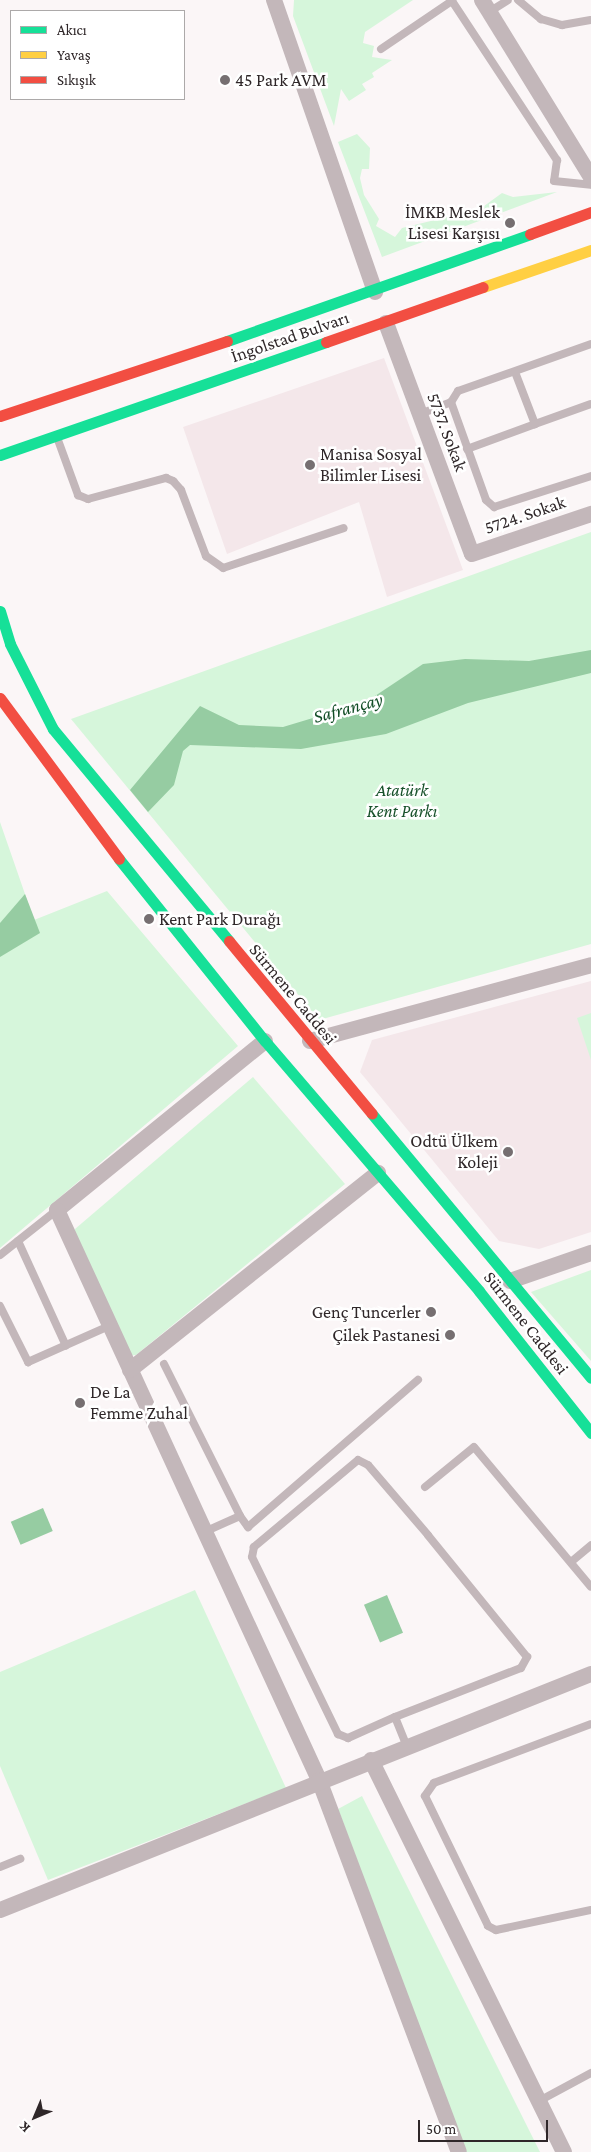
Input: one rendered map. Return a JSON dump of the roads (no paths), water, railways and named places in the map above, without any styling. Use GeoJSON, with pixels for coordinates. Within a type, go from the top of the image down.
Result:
{"type":"FeatureCollection","features":[{"type":"Feature","properties":{"kind":"main road","name":"İngolstad Bulvarı"},"geometry":{"type":"LineString","coordinates":[[0,416],[374,292],[591,212]]}},
{"type":"Feature","properties":{"kind":"main road","name":"İngolstad Bulvarı"},"geometry":{"type":"LineString","coordinates":[[0,455],[386,324],[591,250]]}},
{"type":"Feature","properties":{"kind":"main road","name":"Sürmene Caddesi"},"geometry":{"type":"LineString","coordinates":[[0,611],[10,644],[53,729],[309,1050],[510,1281],[591,1378]]}},
{"type":"Feature","properties":{"kind":"main road","name":"Sürmene Caddesi"},"geometry":{"type":"LineString","coordinates":[[0,698],[107,844],[265,1041],[479,1291],[591,1434]]}},
{"type":"Feature","properties":{"kind":"main road"},"geometry":{"type":"LineString","coordinates":[[107,844],[129,826]]}},
{"type":"Feature","properties":{"kind":"main road"},"geometry":{"type":"LineString","coordinates":[[290,1069],[309,1050]]}},
{"type":"Feature","properties":{"kind":"main road"},"geometry":{"type":"LineString","coordinates":[[479,1291],[510,1281]]}},
{"type":"Feature","properties":{"kind":"street"},"geometry":{"type":"LineString","coordinates":[[274,0],[374,292]]}},
{"type":"Feature","properties":{"kind":"street"},"geometry":{"type":"LineString","coordinates":[[485,6],[591,176]]}},
{"type":"Feature","properties":{"kind":"street","name":"5737. Sokak"},"geometry":{"type":"LineString","coordinates":[[386,324],[472,554]]}},
{"type":"Feature","properties":{"kind":"street","name":"5724. Sokak"},"geometry":{"type":"LineString","coordinates":[[472,554],[591,514]]}},
{"type":"Feature","properties":{"kind":"street"},"geometry":{"type":"LineString","coordinates":[[309,1050],[591,965]]}},
{"type":"Feature","properties":{"kind":"street"},"geometry":{"type":"LineString","coordinates":[[265,1041],[57,1210],[108,1326],[206,1531],[319,1780],[459,2152]]}},
{"type":"Feature","properties":{"kind":"street"},"geometry":{"type":"LineString","coordinates":[[130,1370],[378,1173]]}},
{"type":"Feature","properties":{"kind":"street"},"geometry":{"type":"LineString","coordinates":[[510,1281],[591,1253]]}},
{"type":"Feature","properties":{"kind":"street"},"geometry":{"type":"LineString","coordinates":[[0,1910],[319,1780],[591,1674]]}},
{"type":"Feature","properties":{"kind":"street"},"geometry":{"type":"LineString","coordinates":[[371,1760],[564,2152]]}},
{"type":"Feature","properties":{"kind":"lane"},"geometry":{"type":"LineString","coordinates":[[381,49],[452,0],[557,160],[554,181],[591,185]]}},
{"type":"Feature","properties":{"kind":"lane"},"geometry":{"type":"LineString","coordinates":[[485,6],[508,0]]}},
{"type":"Feature","properties":{"kind":"lane"},"geometry":{"type":"LineString","coordinates":[[518,0],[542,19],[562,24],[591,20]]}},
{"type":"Feature","properties":{"kind":"lane"},"geometry":{"type":"LineString","coordinates":[[420,414],[451,402],[458,391],[591,344]]}},
{"type":"Feature","properties":{"kind":"lane"},"geometry":{"type":"LineString","coordinates":[[515,372],[535,424]]}},
{"type":"Feature","properties":{"kind":"lane"},"geometry":{"type":"LineString","coordinates":[[451,402],[486,500],[494,507],[591,476]]}},
{"type":"Feature","properties":{"kind":"lane"},"geometry":{"type":"LineString","coordinates":[[467,449],[591,404]]}},
{"type":"Feature","properties":{"kind":"lane"},"geometry":{"type":"LineString","coordinates":[[57,435],[78,495],[88,499],[166,478],[173,481],[181,490],[206,556],[223,568],[344,528]]}},
{"type":"Feature","properties":{"kind":"lane"},"geometry":{"type":"LineString","coordinates":[[0,1255],[57,1210]]}},
{"type":"Feature","properties":{"kind":"lane"},"geometry":{"type":"LineString","coordinates":[[18,1241],[66,1346]]}},
{"type":"Feature","properties":{"kind":"lane"},"geometry":{"type":"LineString","coordinates":[[0,1306],[28,1362],[108,1326]]}},
{"type":"Feature","properties":{"kind":"lane"},"geometry":{"type":"LineString","coordinates":[[164,1364],[240,1516],[248,1527],[418,1380]]}},
{"type":"Feature","properties":{"kind":"lane"},"geometry":{"type":"LineString","coordinates":[[426,1487],[474,1447],[591,1587]]}},
{"type":"Feature","properties":{"kind":"lane"},"geometry":{"type":"LineString","coordinates":[[358,1460],[368,1465],[428,1534],[527,1657],[522,1668],[395,1717],[348,1738],[338,1734],[252,1557],[254,1547],[358,1460]]}},
{"type":"Feature","properties":{"kind":"lane"},"geometry":{"type":"LineString","coordinates":[[206,1531],[240,1516]]}},
{"type":"Feature","properties":{"kind":"lane"},"geometry":{"type":"LineString","coordinates":[[571,1562],[591,1546]]}},
{"type":"Feature","properties":{"kind":"lane"},"geometry":{"type":"LineString","coordinates":[[395,1717],[407,1746]]}},
{"type":"Feature","properties":{"kind":"lane"},"geometry":{"type":"LineString","coordinates":[[591,1724],[434,1783],[425,1796],[488,1926],[496,1930],[591,1910]]}},
{"type":"Feature","properties":{"kind":"lane"},"geometry":{"type":"LineString","coordinates":[[0,1867],[20,1859]]}},
{"type":"Feature","properties":{"kind":"lane"},"geometry":{"type":"LineString","coordinates":[[539,2101],[591,2074]]}},
{"type":"Feature","properties":{"kind":"water","name":"Safrançay"},"geometry":{"type":"Polygon","coordinates":[[[591,650],[591,673],[468,703],[386,734],[301,749],[190,745],[183,751],[174,785],[148,812],[130,790],[200,706],[239,725],[283,727],[366,702],[423,664],[465,659],[529,661],[591,650]]]}},
{"type":"Feature","properties":{"kind":"water"},"geometry":{"type":"Polygon","coordinates":[[[25,894],[40,933],[0,957],[0,923],[25,894]]]}},
{"type":"Feature","properties":{"kind":"water"},"geometry":{"type":"Polygon","coordinates":[[[43,1508],[53,1531],[21,1545],[11,1522],[43,1508]]]}},
{"type":"Feature","properties":{"kind":"water"},"geometry":{"type":"Polygon","coordinates":[[[387,1595],[403,1633],[380,1643],[364,1605],[387,1595]]]}},
{"type":"Feature","properties":{"kind":"place","name":"45 Park AVM"},"geometry":{"type":"Point","coordinates":[225,80]}},
{"type":"Feature","properties":{"kind":"place","name":"İMKB Meslek Lisesi Karşısı"},"geometry":{"type":"Point","coordinates":[510,223]}},
{"type":"Feature","properties":{"kind":"place","name":"Manisa Sosyal Bilimler Lisesi"},"geometry":{"type":"Point","coordinates":[310,465]}},
{"type":"Feature","properties":{"kind":"place","name":"Kent Park Durağı"},"geometry":{"type":"Point","coordinates":[149,919]}},
{"type":"Feature","properties":{"kind":"place","name":"Odtü Ülkem Koleji"},"geometry":{"type":"Point","coordinates":[508,1152]}},
{"type":"Feature","properties":{"kind":"place","name":"Genç Tuncerler"},"geometry":{"type":"Point","coordinates":[431,1312]}},
{"type":"Feature","properties":{"kind":"place","name":"Çilek Pastanesi"},"geometry":{"type":"Point","coordinates":[450,1335]}},
{"type":"Feature","properties":{"kind":"place","name":"De La Femme Zuhal"},"geometry":{"type":"Point","coordinates":[80,1403]}},
{"type":"Feature","properties":{"kind":"park label","name":"Atatürk Kent Parkı"},"geometry":{"type":"Point","coordinates":[402,801]}}]}
